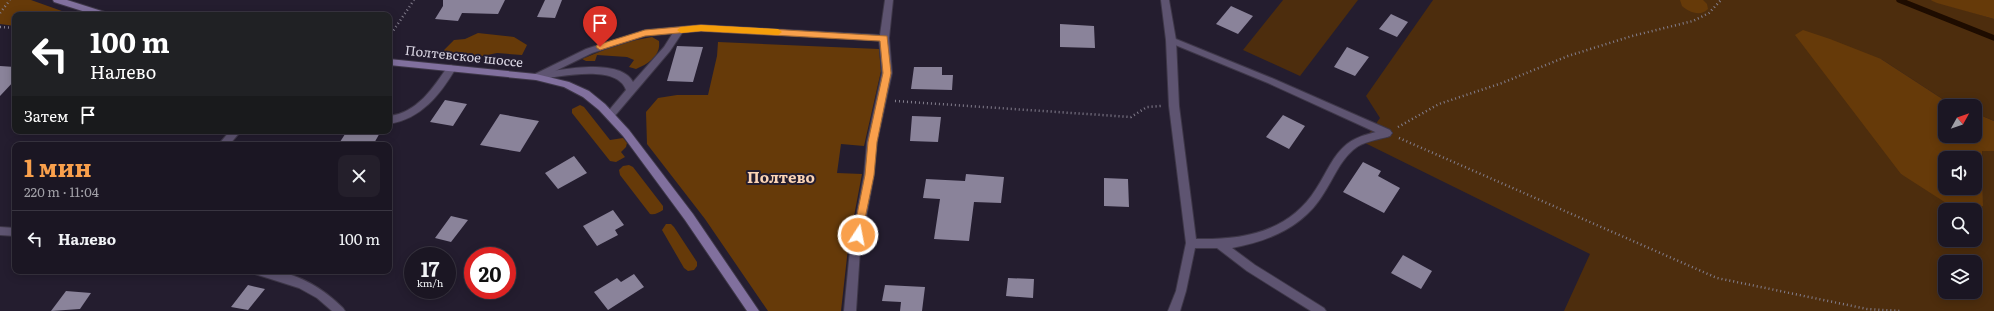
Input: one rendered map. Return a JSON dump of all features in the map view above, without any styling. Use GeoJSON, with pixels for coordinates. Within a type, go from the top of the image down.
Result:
{"type":"FeatureCollection","features":[{"type":"Feature","properties":{"kind":"street"},"geometry":{"type":"LineString","coordinates":[[57,0],[95,12]]}},
{"type":"Feature","properties":{"kind":"street"},"geometry":{"type":"LineString","coordinates":[[850,311],[855,250],[869,175],[872,142],[887,73],[884,38],[890,0]]}},
{"type":"Feature","properties":{"kind":"street"},"geometry":{"type":"LineString","coordinates":[[1165,0],[1171,40],[1174,106],[1191,243],[1181,291],[1174,311]]}},
{"type":"Feature","properties":{"kind":"street"},"geometry":{"type":"LineString","coordinates":[[536,77],[569,60],[610,43],[645,33],[701,28],[884,38]]}},
{"type":"Feature","properties":{"kind":"street"},"geometry":{"type":"LineString","coordinates":[[610,115],[667,49],[679,30]]}},
{"type":"Feature","properties":{"kind":"street"},"geometry":{"type":"LineString","coordinates":[[1171,40],[1271,81],[1387,133]]}},
{"type":"Feature","properties":{"kind":"street","name":"Полтевское шоссе"},"geometry":{"type":"LineString","coordinates":[[392,62],[536,77],[578,89],[595,100],[626,133],[689,217],[753,311]]}},
{"type":"Feature","properties":{"kind":"street"},"geometry":{"type":"LineString","coordinates":[[392,119],[400,118],[419,108],[439,85],[450,68]]}},
{"type":"Feature","properties":{"kind":"street"},"geometry":{"type":"LineString","coordinates":[[536,77],[606,70],[625,79],[631,88],[631,92]]}},
{"type":"Feature","properties":{"kind":"street"},"geometry":{"type":"LineString","coordinates":[[1191,243],[1227,244],[1268,234],[1291,223],[1314,200],[1349,148],[1362,140],[1387,133]]}},
{"type":"Feature","properties":{"kind":"street"},"geometry":{"type":"LineString","coordinates":[[226,142],[233,134]]}},
{"type":"Feature","properties":{"kind":"street"},"geometry":{"type":"LineString","coordinates":[[0,231],[12,232]]}},
{"type":"Feature","properties":{"kind":"street"},"geometry":{"type":"LineString","coordinates":[[1218,244],[1251,268],[1320,311]]}},
{"type":"Feature","properties":{"kind":"street"},"geometry":{"type":"LineString","coordinates":[[269,274],[300,283],[325,296],[339,311]]}},
{"type":"Feature","properties":{"kind":"path"},"geometry":{"type":"LineString","coordinates":[[0,13],[10,0]]}},
{"type":"Feature","properties":{"kind":"path"},"geometry":{"type":"LineString","coordinates":[[392,33],[414,0]]}},
{"type":"Feature","properties":{"kind":"path"},"geometry":{"type":"LineString","coordinates":[[1387,133],[1439,104],[1502,83],[1568,56],[1632,36],[1693,21],[1709,13],[1721,0]]}},
{"type":"Feature","properties":{"kind":"path"},"geometry":{"type":"LineString","coordinates":[[0,27],[12,28]]}},
{"type":"Feature","properties":{"kind":"path"},"geometry":{"type":"LineString","coordinates":[[882,101],[1131,117],[1142,108],[1150,105],[1174,106]]}},
{"type":"Feature","properties":{"kind":"path"},"geometry":{"type":"LineString","coordinates":[[1387,133],[1717,278],[1867,309],[1901,311]]}},
{"type":"Feature","properties":{"kind":"shaded area"},"geometry":{"type":"Polygon","coordinates":[[[0,0],[31,0],[65,12],[12,12],[12,26],[0,24],[0,0]]]}},
{"type":"Feature","properties":{"kind":"shaded area"},"geometry":{"type":"Polygon","coordinates":[[[1283,0],[1358,0],[1300,76],[1243,50],[1283,0]]]}},
{"type":"Feature","properties":{"kind":"shaded area"},"geometry":{"type":"Polygon","coordinates":[[[1433,0],[1930,0],[1994,19],[1994,121],[1982,116],[1982,99],[1942,99],[1881,59],[1901,174],[1938,188],[1938,195],[1955,195],[1975,203],[1938,203],[1938,247],[1982,247],[1982,150],[1994,151],[1994,311],[1564,311],[1590,254],[1363,142],[1380,118],[1366,96],[1433,0]]]}},
{"type":"Feature","properties":{"kind":"shaded area"},"geometry":{"type":"Polygon","coordinates":[[[1680,0],[1703,0],[1707,4],[1708,9],[1702,13],[1691,12],[1682,6],[1680,0]]]}},
{"type":"Feature","properties":{"kind":"shaded area"},"geometry":{"type":"Polygon","coordinates":[[[1930,0],[1994,0],[1994,19],[1937,3],[1930,0]]]}},
{"type":"Feature","properties":{"kind":"shaded area"},"geometry":{"type":"Polygon","coordinates":[[[1803,30],[1881,59],[1942,99],[1938,99],[1938,143],[1982,143],[1982,116],[1994,121],[1994,151],[1982,151],[1983,206],[1982,203],[1946,203],[1901,174],[1795,35],[1803,30]]]}},
{"type":"Feature","properties":{"kind":"shaded area"},"geometry":{"type":"Polygon","coordinates":[[[478,33],[514,37],[527,45],[522,55],[497,53],[463,60],[443,58],[444,50],[454,40],[465,39],[478,33]]]}},
{"type":"Feature","properties":{"kind":"shaded area"},"geometry":{"type":"Polygon","coordinates":[[[652,37],[659,41],[656,55],[645,65],[636,69],[629,67],[634,60],[627,57],[597,55],[595,61],[586,61],[582,59],[621,43],[652,37]]]}},
{"type":"Feature","properties":{"kind":"shaded area"},"geometry":{"type":"Polygon","coordinates":[[[718,42],[879,49],[881,71],[864,146],[841,144],[837,173],[862,174],[848,248],[841,311],[768,311],[705,219],[647,144],[646,112],[658,98],[677,95],[708,95],[717,56],[718,42]]]}},
{"type":"Feature","properties":{"kind":"shaded area"},"geometry":{"type":"Polygon","coordinates":[[[580,105],[584,107],[610,140],[623,138],[627,143],[626,147],[621,152],[625,157],[616,162],[610,161],[572,113],[572,109],[580,105]]]}},
{"type":"Feature","properties":{"kind":"shaded area"},"geometry":{"type":"Polygon","coordinates":[[[629,165],[633,167],[663,206],[663,210],[655,214],[650,214],[620,175],[619,170],[623,166],[629,165]]]}},
{"type":"Feature","properties":{"kind":"shaded area"},"geometry":{"type":"Polygon","coordinates":[[[666,224],[671,224],[674,227],[697,262],[697,266],[694,270],[688,271],[684,268],[662,230],[666,224]]]}},
{"type":"Feature","properties":{"kind":"building"},"geometry":{"type":"Polygon","coordinates":[[[443,0],[505,0],[498,14],[462,13],[458,21],[435,19],[443,6],[443,0]]]}},
{"type":"Feature","properties":{"kind":"building"},"geometry":{"type":"Polygon","coordinates":[[[545,0],[562,0],[555,18],[537,17],[545,0]]]}},
{"type":"Feature","properties":{"kind":"building"},"geometry":{"type":"Polygon","coordinates":[[[1231,6],[1253,16],[1238,34],[1216,24],[1231,6]]]}},
{"type":"Feature","properties":{"kind":"building"},"geometry":{"type":"Polygon","coordinates":[[[1391,14],[1408,22],[1397,37],[1379,29],[1391,14]]]}},
{"type":"Feature","properties":{"kind":"building"},"geometry":{"type":"Polygon","coordinates":[[[1060,24],[1094,26],[1095,48],[1060,47],[1060,24]]]}},
{"type":"Feature","properties":{"kind":"building"},"geometry":{"type":"Polygon","coordinates":[[[677,46],[703,47],[693,82],[667,81],[677,46]]]}},
{"type":"Feature","properties":{"kind":"building"},"geometry":{"type":"Polygon","coordinates":[[[1347,47],[1369,57],[1355,76],[1334,67],[1347,47]]]}},
{"type":"Feature","properties":{"kind":"building"},"geometry":{"type":"Polygon","coordinates":[[[0,66],[12,67],[12,83],[0,96],[0,66]]]}},
{"type":"Feature","properties":{"kind":"building"},"geometry":{"type":"Polygon","coordinates":[[[914,67],[942,67],[942,75],[953,75],[952,90],[911,89],[914,67]]]}},
{"type":"Feature","properties":{"kind":"building"},"geometry":{"type":"Polygon","coordinates":[[[445,100],[467,104],[453,126],[430,122],[445,100]]]}},
{"type":"Feature","properties":{"kind":"building"},"geometry":{"type":"Polygon","coordinates":[[[500,114],[539,121],[520,152],[480,145],[500,114]]]}},
{"type":"Feature","properties":{"kind":"building"},"geometry":{"type":"Polygon","coordinates":[[[1283,115],[1305,126],[1289,149],[1266,137],[1283,115]]]}},
{"type":"Feature","properties":{"kind":"building"},"geometry":{"type":"Polygon","coordinates":[[[912,116],[941,117],[938,142],[910,141],[912,116]]]}},
{"type":"Feature","properties":{"kind":"building"},"geometry":{"type":"Polygon","coordinates":[[[345,134],[379,134],[375,142],[340,142],[345,134]]]}},
{"type":"Feature","properties":{"kind":"building"},"geometry":{"type":"Polygon","coordinates":[[[574,156],[587,173],[558,189],[545,173],[574,156]]]}},
{"type":"Feature","properties":{"kind":"building"},"geometry":{"type":"Polygon","coordinates":[[[1363,162],[1381,171],[1378,176],[1400,188],[1384,213],[1343,192],[1363,162]]]}},
{"type":"Feature","properties":{"kind":"building"},"geometry":{"type":"Polygon","coordinates":[[[966,174],[1004,177],[1001,203],[974,202],[969,241],[934,239],[940,199],[923,198],[926,179],[965,181],[966,174]]]}},
{"type":"Feature","properties":{"kind":"building"},"geometry":{"type":"Polygon","coordinates":[[[1104,178],[1128,179],[1129,207],[1104,206],[1104,178]]]}},
{"type":"Feature","properties":{"kind":"building"},"geometry":{"type":"Polygon","coordinates":[[[613,210],[624,225],[615,230],[618,235],[597,246],[583,226],[613,210]]]}},
{"type":"Feature","properties":{"kind":"building"},"geometry":{"type":"Polygon","coordinates":[[[451,216],[468,220],[451,242],[435,238],[451,216]]]}},
{"type":"Feature","properties":{"kind":"building"},"geometry":{"type":"Polygon","coordinates":[[[1403,255],[1432,271],[1421,289],[1391,273],[1403,255]]]}},
{"type":"Feature","properties":{"kind":"building"},"geometry":{"type":"Polygon","coordinates":[[[634,274],[644,287],[608,310],[594,292],[617,278],[621,282],[634,274]]]}},
{"type":"Feature","properties":{"kind":"building"},"geometry":{"type":"Polygon","coordinates":[[[1008,278],[1034,279],[1033,298],[1006,296],[1008,278]]]}},
{"type":"Feature","properties":{"kind":"building"},"geometry":{"type":"Polygon","coordinates":[[[248,285],[265,289],[248,310],[231,307],[248,285]]]}},
{"type":"Feature","properties":{"kind":"building"},"geometry":{"type":"Polygon","coordinates":[[[885,285],[925,287],[922,311],[900,311],[901,302],[882,301],[885,285]]]}},
{"type":"Feature","properties":{"kind":"building"},"geometry":{"type":"Polygon","coordinates":[[[66,291],[91,293],[80,309],[51,311],[66,291]]]}},
{"type":"Feature","properties":{"kind":"waterway"},"geometry":{"type":"LineString","coordinates":[[1899,0],[1994,38]]}},
{"type":"Feature","properties":{"kind":"slow traffic"},"geometry":{"type":"LineString","coordinates":[[681,30],[701,28],[778,32]]}},
{"type":"Feature","properties":{"kind":"district","name":"Полтево"},"geometry":{"type":"Point","coordinates":[781,178]}},
{"type":"Feature","properties":{"kind":"route"},"geometry":{"type":"LineString","coordinates":[[600,47],[645,33],[701,28],[884,38],[887,73],[872,142],[869,175],[858,235]]}}]}
